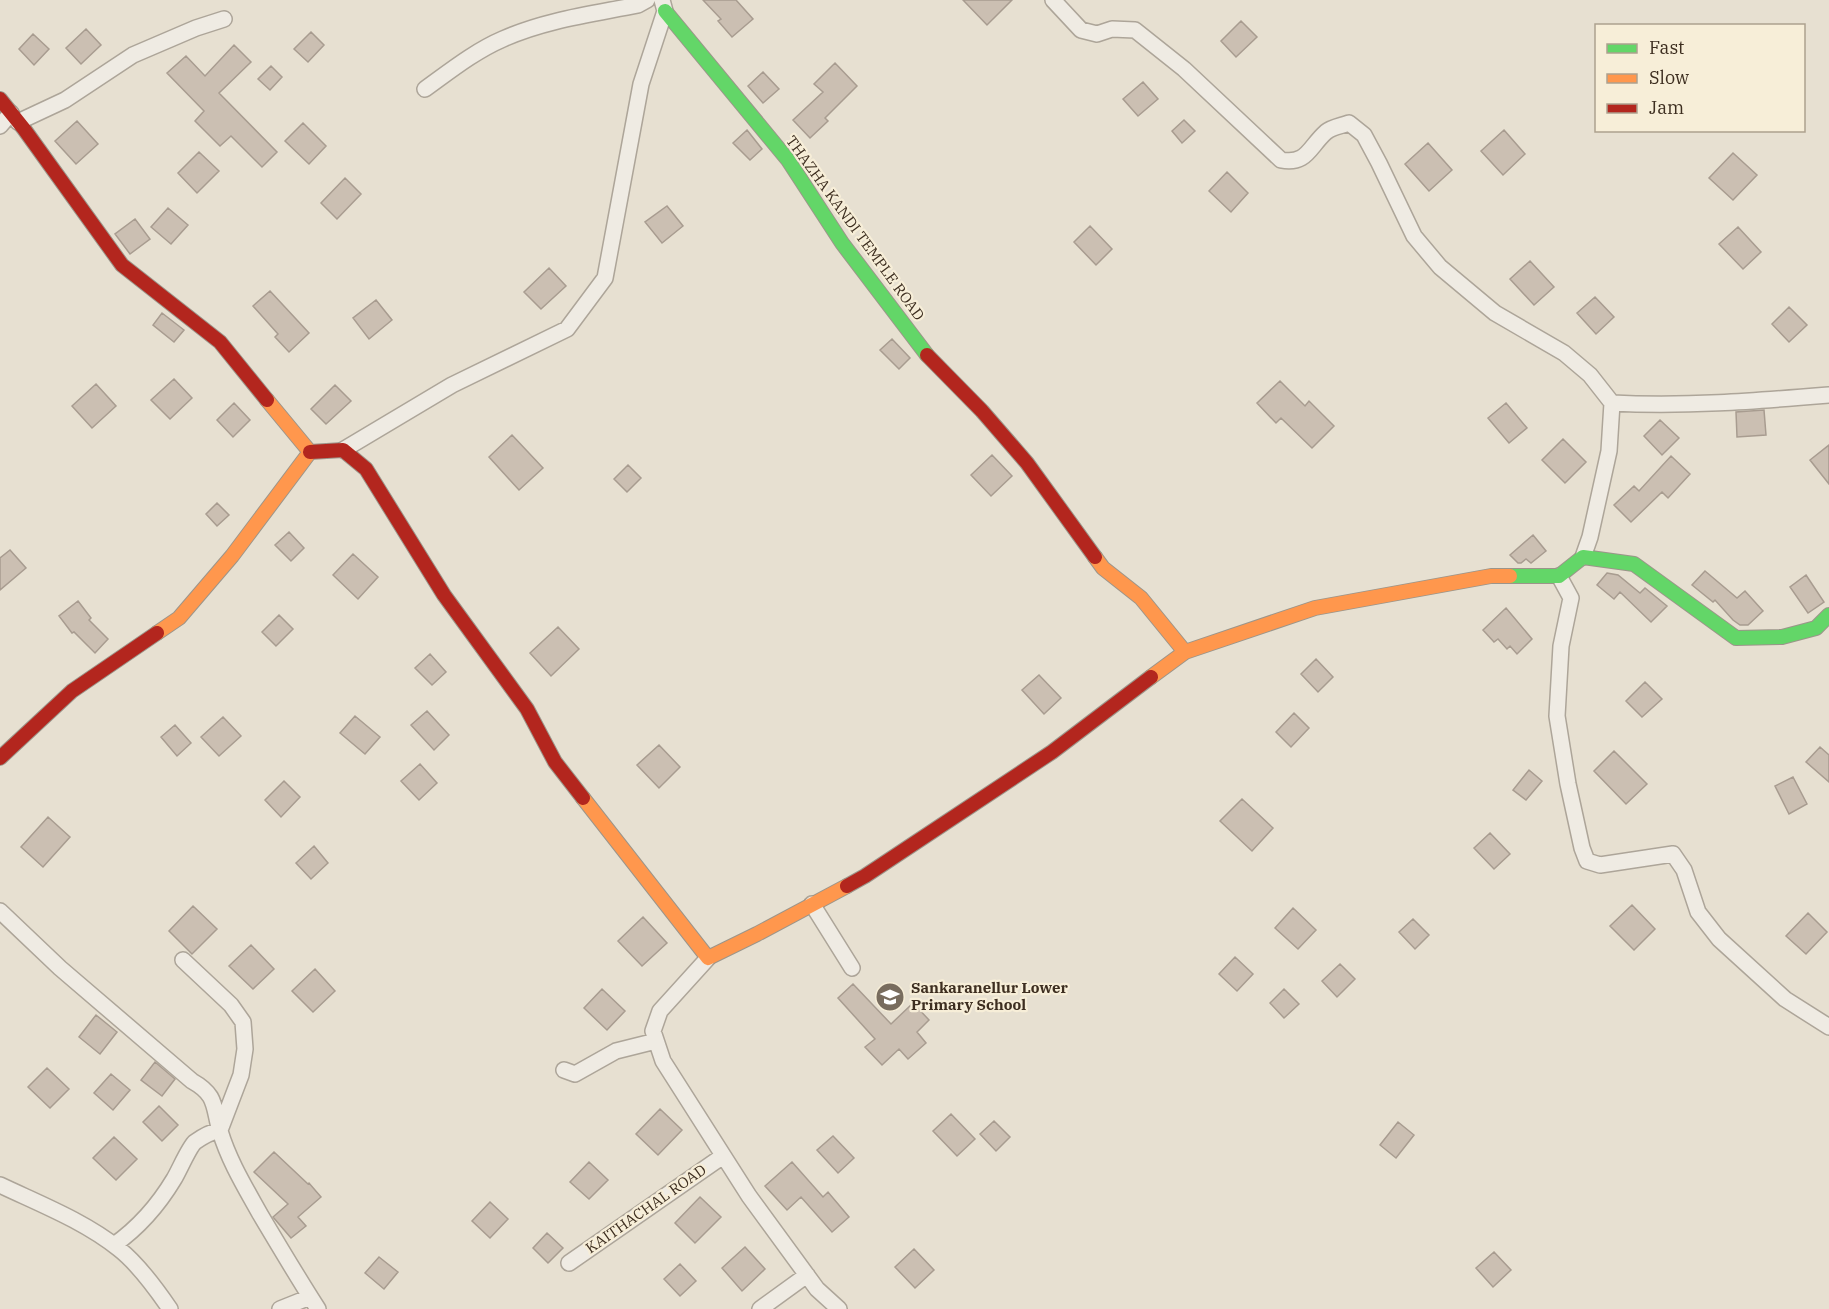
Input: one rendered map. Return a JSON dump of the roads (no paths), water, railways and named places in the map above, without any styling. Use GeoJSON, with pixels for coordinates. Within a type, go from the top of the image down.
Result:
{"type":"FeatureCollection","features":[{"type":"Feature","properties":{"kind":"street"},"geometry":{"type":"LineString","coordinates":[[425,89],[465,60],[502,39],[534,27],[638,5],[647,0]]}},
{"type":"Feature","properties":{"kind":"street"},"geometry":{"type":"LineString","coordinates":[[839,1309],[817,1289],[749,1196],[663,1061],[653,1031],[660,1011],[708,958],[865,876],[1052,753],[1185,652],[1315,608],[1491,576],[1559,576],[1584,557],[1610,451],[1612,403],[1590,375],[1564,353],[1495,313],[1440,267],[1414,236],[1364,135],[1349,123],[1329,130],[1304,157],[1293,162],[1281,160],[1184,69],[1135,30],[1112,29],[1097,34],[1081,30],[1053,0]]}},
{"type":"Feature","properties":{"kind":"street"},"geometry":{"type":"LineString","coordinates":[[0,758],[72,691],[179,618],[232,556],[310,452],[343,450],[452,385],[567,328],[605,278],[641,84],[663,6]]}},
{"type":"Feature","properties":{"kind":"street","name":"THAZHA KANDI TEMPLE ROAD"},"geometry":{"type":"LineString","coordinates":[[663,6],[788,160],[842,243],[931,360],[982,411],[1027,463],[1103,568],[1141,598],[1185,652]]}},
{"type":"Feature","properties":{"kind":"street"},"geometry":{"type":"LineString","coordinates":[[0,126],[15,117],[65,100],[133,56],[196,28],[224,19]]}},
{"type":"Feature","properties":{"kind":"street"},"geometry":{"type":"LineString","coordinates":[[0,99],[122,265],[220,342],[310,452]]}},
{"type":"Feature","properties":{"kind":"street"},"geometry":{"type":"LineString","coordinates":[[1612,403],[1658,406],[1742,403],[1829,395]]}},
{"type":"Feature","properties":{"kind":"street"},"geometry":{"type":"LineString","coordinates":[[343,450],[366,469],[444,594],[527,709],[555,762],[708,958]]}},
{"type":"Feature","properties":{"kind":"street"},"geometry":{"type":"LineString","coordinates":[[1584,557],[1634,564],[1736,638],[1782,638],[1816,628],[1829,615]]}},
{"type":"Feature","properties":{"kind":"street"},"geometry":{"type":"LineString","coordinates":[[1559,576],[1571,598],[1561,646],[1557,716],[1568,784],[1587,861],[1600,865],[1673,854],[1684,870],[1698,912],[1719,939],[1785,999],[1829,1027]]}},
{"type":"Feature","properties":{"kind":"street"},"geometry":{"type":"LineString","coordinates":[[812,904],[852,968]]}},
{"type":"Feature","properties":{"kind":"street"},"geometry":{"type":"LineString","coordinates":[[0,911],[60,968],[192,1081],[206,1089],[234,1168],[314,1303],[280,1309]]}},
{"type":"Feature","properties":{"kind":"street"},"geometry":{"type":"LineString","coordinates":[[183,960],[231,1005],[243,1022],[245,1048],[241,1075],[220,1130]]}},
{"type":"Feature","properties":{"kind":"street"},"geometry":{"type":"LineString","coordinates":[[564,1070],[574,1074],[616,1051],[656,1041]]}},
{"type":"Feature","properties":{"kind":"street"},"geometry":{"type":"LineString","coordinates":[[114,1245],[132,1232],[150,1211],[173,1181],[193,1143],[210,1132],[220,1130]]}},
{"type":"Feature","properties":{"kind":"street","name":"KAITHACHAL ROAD"},"geometry":{"type":"LineString","coordinates":[[568,1263],[723,1156]]}},
{"type":"Feature","properties":{"kind":"street"},"geometry":{"type":"LineString","coordinates":[[0,1185],[90,1228],[121,1250],[157,1289],[170,1309]]}},
{"type":"Feature","properties":{"kind":"street"},"geometry":{"type":"LineString","coordinates":[[760,1309],[807,1275]]}},
{"type":"Feature","properties":{"kind":"place","name":"Sankaranellur Lower Primary School"},"geometry":{"type":"Point","coordinates":[890,997]}}]}
